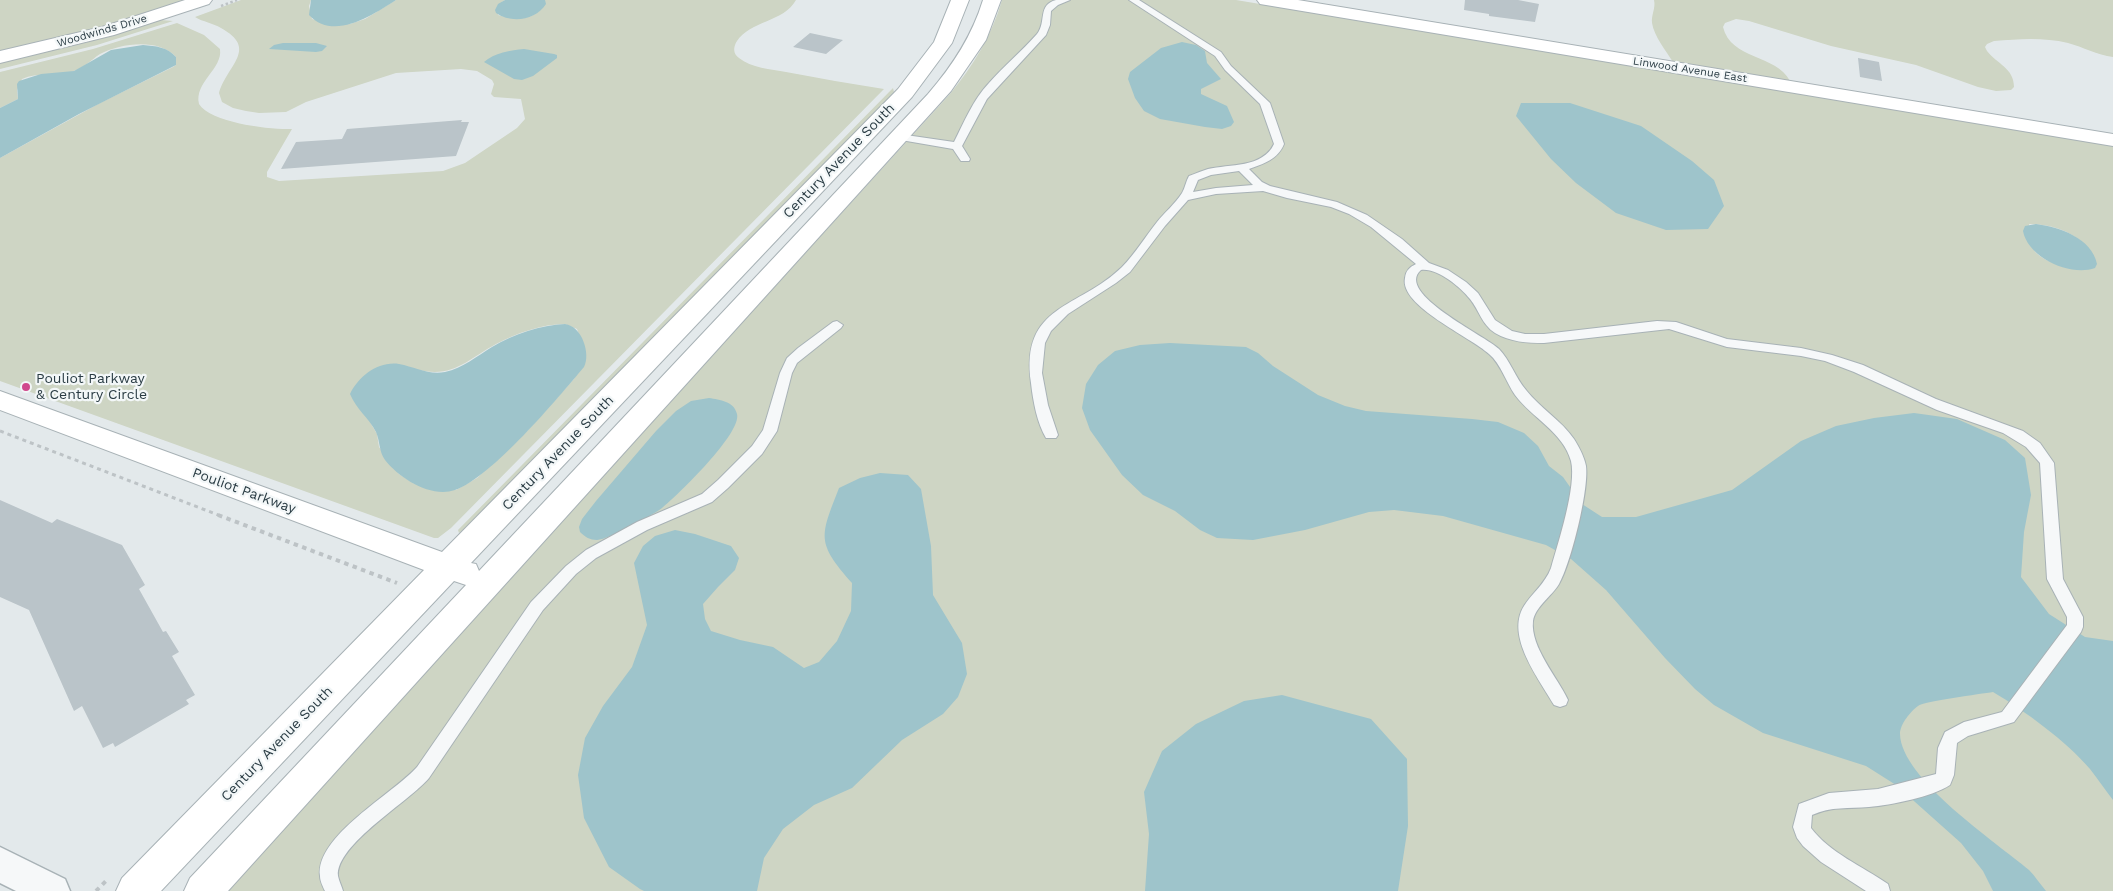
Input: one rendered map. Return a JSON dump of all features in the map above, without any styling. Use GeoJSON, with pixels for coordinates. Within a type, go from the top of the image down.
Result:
{"type":"FeatureCollection","features":[{"type":"Feature","properties":{"kind":"main road","name":"Woodwinds Drive"},"geometry":{"type":"LineString","coordinates":[[0,57],[101,33],[202,0]]}},
{"type":"Feature","properties":{"kind":"main road","name":"Century Avenue South"},"geometry":{"type":"LineString","coordinates":[[135,891],[911,86],[943,43],[960,0]]}},
{"type":"Feature","properties":{"kind":"main road","name":"Century Avenue South"},"geometry":{"type":"LineString","coordinates":[[202,891],[944,88],[964,61],[985,23],[992,0]]}},
{"type":"Feature","properties":{"kind":"main road","name":"Linwood Avenue East"},"geometry":{"type":"LineString","coordinates":[[1266,0],[2113,140]]}},
{"type":"Feature","properties":{"kind":"main road","name":"Pouliot Parkway"},"geometry":{"type":"LineString","coordinates":[[0,400],[488,582]]}},
{"type":"Feature","properties":{"kind":"street"},"geometry":{"type":"LineString","coordinates":[[0,864],[52,891]]}},
{"type":"Feature","properties":{"kind":"lane"},"geometry":{"type":"LineString","coordinates":[[957,146],[987,92],[1043,33],[1050,7],[1066,0]]}},
{"type":"Feature","properties":{"kind":"lane"},"geometry":{"type":"LineString","coordinates":[[1051,435],[1037,385],[1036,369],[1038,342],[1046,328],[1056,316],[1119,276],[1130,266],[1161,224],[1187,196],[1194,178],[1210,172],[1242,168],[1261,162],[1270,157],[1279,144],[1265,103],[1210,47],[1133,0]]}},
{"type":"Feature","properties":{"kind":"lane"},"geometry":{"type":"LineString","coordinates":[[899,137],[957,146],[965,159]]}},
{"type":"Feature","properties":{"kind":"lane"},"geometry":{"type":"LineString","coordinates":[[1242,168],[1252,179],[1265,188]]}},
{"type":"Feature","properties":{"kind":"lane"},"geometry":{"type":"LineString","coordinates":[[1187,196],[1216,191],[1265,188],[1331,203],[1355,212],[1415,255],[1424,266]]}},
{"type":"Feature","properties":{"kind":"lane"},"geometry":{"type":"LineString","coordinates":[[1560,700],[1534,652],[1527,636],[1525,623],[1528,615],[1555,578],[1579,478],[1576,456],[1570,443],[1561,432],[1514,385],[1496,354],[1485,344],[1450,323],[1414,292],[1409,284],[1413,271],[1424,266],[1437,268],[1476,298],[1491,322],[1499,330],[1516,336],[1543,338],[1670,325],[1729,344],[1812,354],[1835,359],[1933,403],[2017,433],[2031,442],[2040,451],[2047,464],[2055,579],[2075,617],[2076,627],[2008,717],[1998,722],[1962,729],[1953,734],[1947,744],[1944,779],[1938,783],[1887,796],[1869,799],[1829,799],[1805,810],[1802,820],[1803,831],[1812,842],[1881,891]]}},
{"type":"Feature","properties":{"kind":"lane"},"geometry":{"type":"LineString","coordinates":[[334,891],[328,883],[328,871],[334,855],[354,830],[395,800],[415,782],[433,761],[446,738],[537,606],[571,570],[609,543],[642,526],[690,507],[707,498],[723,484],[757,450],[770,431],[786,373],[792,361],[802,351],[837,325]]}},
{"type":"Feature","properties":{"kind":"lane"},"geometry":{"type":"LineString","coordinates":[[1485,344],[1516,336]]}},
{"type":"Feature","properties":{"kind":"path"},"geometry":{"type":"LineString","coordinates":[[0,431],[400,584]]}},
{"type":"Feature","properties":{"kind":"green space"},"geometry":{"type":"Polygon","coordinates":[[[0,0],[185,0],[97,28],[0,52],[0,0]]]}},
{"type":"Feature","properties":{"kind":"green space"},"geometry":{"type":"Polygon","coordinates":[[[241,0],[311,0],[309,6],[312,19],[334,25],[350,24],[365,19],[396,0],[505,0],[502,2],[498,15],[520,18],[538,12],[545,0],[796,0],[784,13],[743,34],[735,46],[734,50],[737,56],[749,64],[761,68],[884,89],[451,528],[438,538],[434,538],[0,381],[0,158],[100,103],[173,67],[176,65],[176,57],[169,51],[150,45],[140,44],[118,47],[100,54],[75,71],[22,79],[17,90],[18,99],[0,108],[0,72],[93,49],[177,23],[204,35],[220,49],[217,63],[204,82],[199,96],[199,104],[206,111],[228,121],[242,124],[292,129],[267,172],[267,177],[279,181],[443,171],[465,163],[517,128],[525,119],[521,99],[494,97],[491,94],[494,84],[492,80],[477,71],[461,69],[396,73],[306,102],[286,112],[259,113],[233,108],[222,102],[219,93],[237,58],[238,43],[221,28],[195,17],[241,0]],[[565,324],[539,327],[504,340],[460,366],[442,371],[419,370],[370,422],[377,434],[379,447],[399,474],[413,483],[429,489],[456,490],[477,478],[528,430],[574,379],[586,355],[577,329],[565,324]]]}},
{"type":"Feature","properties":{"kind":"green space"},"geometry":{"type":"Polygon","coordinates":[[[1002,0],[1236,0],[2113,146],[2113,891],[225,891],[950,94],[981,50],[1002,0]],[[2029,224],[2031,242],[2036,253],[2055,264],[2082,270],[2085,245],[2073,235],[2059,229],[2029,224]]]}},
{"type":"Feature","properties":{"kind":"green space"},"geometry":{"type":"Polygon","coordinates":[[[1654,0],[2113,0],[2113,57],[2059,41],[2031,39],[1994,41],[1985,47],[1991,56],[2011,75],[2014,87],[2011,90],[1996,91],[1978,87],[1916,65],[1831,46],[1749,21],[1736,19],[1725,23],[1723,27],[1728,38],[1735,46],[1775,66],[1790,81],[1673,62],[1653,28],[1654,0]]]}},
{"type":"Feature","properties":{"kind":"green space"},"geometry":{"type":"Polygon","coordinates":[[[161,20],[173,21],[97,45],[0,69],[0,63],[87,42],[161,20]]]}},
{"type":"Feature","properties":{"kind":"green space"},"geometry":{"type":"Polygon","coordinates":[[[893,88],[894,92],[884,103],[475,521],[459,533],[458,530],[893,88]]]}},
{"type":"Feature","properties":{"kind":"water"},"geometry":{"type":"Polygon","coordinates":[[[311,0],[396,0],[354,23],[330,26],[319,23],[309,15],[311,0]]]}},
{"type":"Feature","properties":{"kind":"water"},"geometry":{"type":"Polygon","coordinates":[[[505,0],[545,0],[546,4],[530,17],[516,19],[496,13],[495,10],[498,4],[505,0]]]}},
{"type":"Feature","properties":{"kind":"water"},"geometry":{"type":"Polygon","coordinates":[[[1182,42],[1196,45],[1205,51],[1207,63],[1221,79],[1201,89],[1201,94],[1227,106],[1234,122],[1231,126],[1222,129],[1160,119],[1144,111],[1135,98],[1128,79],[1130,72],[1161,48],[1182,42]]]}},
{"type":"Feature","properties":{"kind":"water"},"geometry":{"type":"Polygon","coordinates":[[[283,43],[316,43],[327,46],[322,51],[316,52],[269,49],[274,45],[283,43]]]}},
{"type":"Feature","properties":{"kind":"water"},"geometry":{"type":"Polygon","coordinates":[[[143,45],[169,51],[176,57],[176,65],[79,114],[0,158],[0,108],[18,99],[17,84],[19,81],[41,74],[74,71],[111,50],[143,45]]]}},
{"type":"Feature","properties":{"kind":"water"},"geometry":{"type":"Polygon","coordinates":[[[524,49],[554,54],[557,55],[557,58],[533,76],[522,80],[514,79],[484,62],[498,54],[524,49]]]}},
{"type":"Feature","properties":{"kind":"water"},"geometry":{"type":"Polygon","coordinates":[[[1521,103],[1570,103],[1641,126],[1692,161],[1714,180],[1724,206],[1708,229],[1666,230],[1616,213],[1576,183],[1551,159],[1516,116],[1521,103]]]}},
{"type":"Feature","properties":{"kind":"water"},"geometry":{"type":"Polygon","coordinates":[[[2036,224],[2064,231],[2082,241],[2094,255],[2097,264],[2095,268],[2074,270],[2052,263],[2042,257],[2027,241],[2023,231],[2025,226],[2036,224]]]}},
{"type":"Feature","properties":{"kind":"water"},"geometry":{"type":"Polygon","coordinates":[[[565,324],[576,330],[584,341],[586,362],[584,367],[505,454],[470,483],[455,490],[446,492],[426,489],[407,480],[391,467],[383,457],[376,432],[350,394],[358,381],[377,367],[399,364],[427,372],[445,372],[464,365],[492,347],[518,334],[537,328],[565,324]]]}},
{"type":"Feature","properties":{"kind":"water"},"geometry":{"type":"Polygon","coordinates":[[[1170,343],[1246,347],[1258,353],[1273,366],[1318,395],[1345,406],[1366,411],[1498,422],[1524,433],[1538,446],[1549,466],[1563,477],[1582,504],[1602,517],[1636,517],[1732,490],[1801,441],[1836,426],[1874,418],[1914,413],[1957,419],[2005,440],[2025,458],[2031,495],[2024,532],[2021,577],[2049,614],[2085,637],[2113,641],[2113,800],[2090,769],[2057,737],[1993,692],[1941,700],[1918,706],[1906,718],[1900,730],[1904,752],[1916,770],[1952,808],[2029,870],[2046,891],[1993,891],[1983,871],[1961,843],[1896,785],[1866,766],[1763,733],[1714,705],[1695,689],[1665,658],[1606,590],[1571,559],[1546,545],[1443,516],[1394,510],[1369,512],[1305,530],[1253,540],[1217,538],[1200,530],[1175,511],[1143,495],[1122,475],[1090,430],[1082,408],[1086,384],[1098,365],[1115,351],[1140,345],[1170,343]]]}},
{"type":"Feature","properties":{"kind":"water"},"geometry":{"type":"Polygon","coordinates":[[[709,398],[726,402],[733,406],[737,414],[736,423],[720,449],[694,478],[662,508],[620,532],[597,540],[588,538],[580,532],[579,527],[582,519],[656,431],[676,411],[691,401],[709,398]]]}},
{"type":"Feature","properties":{"kind":"water"},"geometry":{"type":"Polygon","coordinates":[[[880,473],[908,475],[921,489],[931,546],[933,595],[962,643],[967,674],[958,697],[943,714],[902,740],[852,788],[814,805],[783,829],[764,858],[757,891],[644,891],[640,889],[609,867],[584,818],[578,775],[585,738],[603,706],[632,667],[647,625],[634,563],[643,546],[655,536],[675,530],[695,534],[731,546],[739,558],[735,570],[703,604],[705,619],[711,631],[773,647],[804,668],[819,662],[837,641],[851,611],[852,583],[832,558],[825,539],[828,518],[839,488],[860,478],[880,473]]]}},
{"type":"Feature","properties":{"kind":"water"},"geometry":{"type":"Polygon","coordinates":[[[1282,695],[1371,719],[1407,759],[1408,826],[1398,891],[1145,891],[1149,834],[1144,792],[1162,751],[1196,724],[1244,701],[1282,695]]]}},
{"type":"Feature","properties":{"kind":"building"},"geometry":{"type":"Polygon","coordinates":[[[1465,0],[1518,0],[1539,4],[1535,22],[1489,16],[1489,14],[1464,10],[1465,0]]]}},
{"type":"Feature","properties":{"kind":"building"},"geometry":{"type":"Polygon","coordinates":[[[810,33],[843,40],[826,54],[793,47],[810,33]]]}},
{"type":"Feature","properties":{"kind":"building"},"geometry":{"type":"Polygon","coordinates":[[[1858,58],[1879,62],[1882,81],[1860,77],[1858,58]]]}},
{"type":"Feature","properties":{"kind":"building"},"geometry":{"type":"Polygon","coordinates":[[[462,120],[461,122],[469,122],[456,156],[281,169],[296,142],[342,139],[347,129],[462,120]]]}},
{"type":"Feature","properties":{"kind":"building"},"geometry":{"type":"Polygon","coordinates":[[[0,500],[52,523],[57,519],[122,545],[145,585],[139,589],[163,632],[166,631],[179,652],[172,656],[195,695],[186,700],[189,704],[115,747],[113,743],[103,748],[82,706],[74,711],[29,610],[0,597],[0,500]]]}},
{"type":"Feature","properties":{"kind":"place","name":"Pouliot Parkway & Century Circle"},"geometry":{"type":"Point","coordinates":[26,387]}}]}
